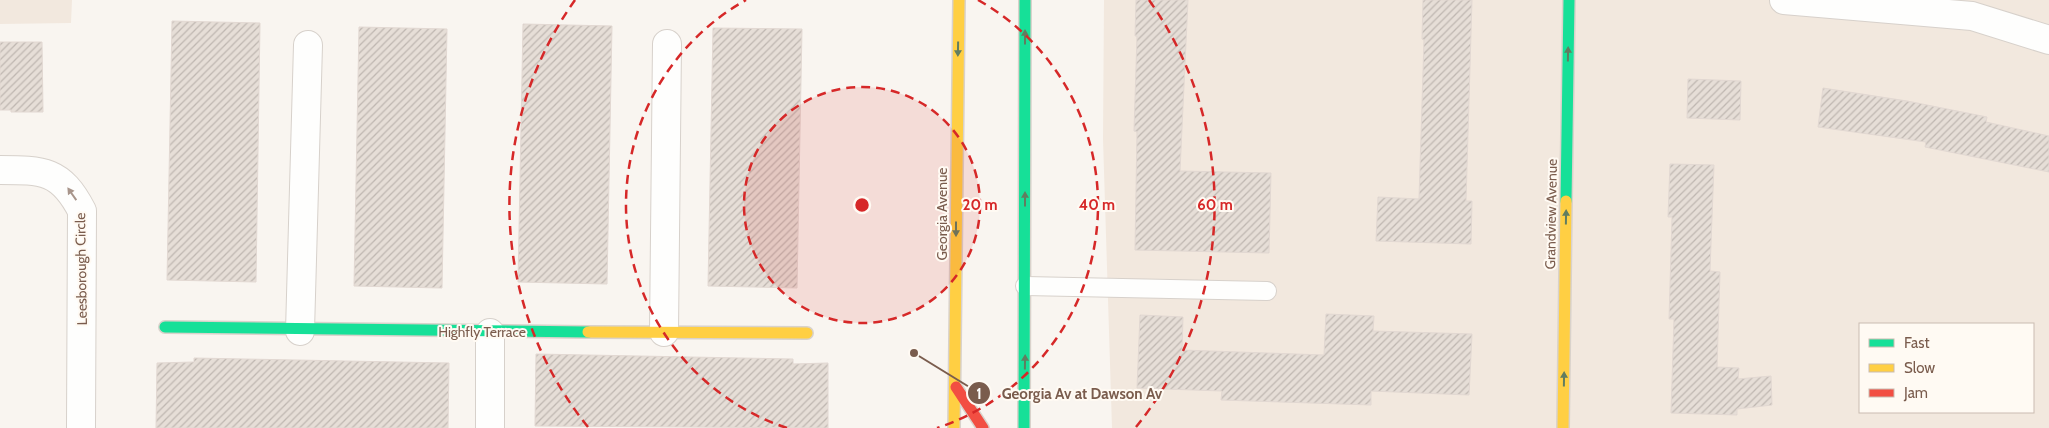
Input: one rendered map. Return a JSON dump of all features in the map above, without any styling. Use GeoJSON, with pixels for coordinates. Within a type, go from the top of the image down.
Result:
{"type":"FeatureCollection","features":[{"type":"Feature","properties":{"kind":"street","name":"Georgia Avenue"},"geometry":{"type":"LineString","coordinates":[[954,428],[956,387],[959,0]]}},
{"type":"Feature","properties":{"kind":"street"},"geometry":{"type":"LineString","coordinates":[[1024,428],[1026,286],[1025,0]]}},
{"type":"Feature","properties":{"kind":"street","name":"Grandview Avenue"},"geometry":{"type":"LineString","coordinates":[[1563,428],[1569,0]]}},
{"type":"Feature","properties":{"kind":"street"},"geometry":{"type":"LineString","coordinates":[[1784,0],[1972,16],[2049,40]]}},
{"type":"Feature","properties":{"kind":"street"},"geometry":{"type":"LineString","coordinates":[[664,332],[667,44]]}},
{"type":"Feature","properties":{"kind":"street"},"geometry":{"type":"LineString","coordinates":[[300,330],[308,45]]}},
{"type":"Feature","properties":{"kind":"street","name":"Leesborough Circle"},"geometry":{"type":"LineString","coordinates":[[0,170],[36,170],[62,181],[74,194],[82,211],[81,428]]}},
{"type":"Feature","properties":{"kind":"street","name":"Highfly Terrace"},"geometry":{"type":"LineString","coordinates":[[165,327],[490,333],[807,333]]}},
{"type":"Feature","properties":{"kind":"street"},"geometry":{"type":"LineString","coordinates":[[490,333],[490,428]]}},
{"type":"Feature","properties":{"kind":"street"},"geometry":{"type":"LineString","coordinates":[[956,387],[982,428]]}},
{"type":"Feature","properties":{"kind":"lane"},"geometry":{"type":"LineString","coordinates":[[1026,286],[1267,291]]}},
{"type":"Feature","properties":{"kind":"shaded area"},"geometry":{"type":"Polygon","coordinates":[[[0,0],[72,0],[71,23],[0,24],[0,0]]]}},
{"type":"Feature","properties":{"kind":"shaded area"},"geometry":{"type":"Polygon","coordinates":[[[1104,0],[2049,0],[2049,428],[1112,428],[1103,139],[1104,0]]]}},
{"type":"Feature","properties":{"kind":"building"},"geometry":{"type":"Polygon","coordinates":[[[1136,0],[1188,0],[1180,171],[1271,173],[1269,253],[1135,250],[1137,132],[1134,131],[1137,36],[1135,36],[1136,0]]]}},
{"type":"Feature","properties":{"kind":"building"},"geometry":{"type":"Polygon","coordinates":[[[1423,0],[1472,0],[1466,201],[1472,201],[1471,244],[1376,241],[1378,197],[1419,199],[1424,40],[1422,39],[1423,0]]]}},
{"type":"Feature","properties":{"kind":"building"},"geometry":{"type":"Polygon","coordinates":[[[172,21],[260,23],[256,282],[167,280],[172,21]]]}},
{"type":"Feature","properties":{"kind":"building"},"geometry":{"type":"Polygon","coordinates":[[[523,24],[612,26],[607,284],[518,282],[523,24]]]}},
{"type":"Feature","properties":{"kind":"building"},"geometry":{"type":"Polygon","coordinates":[[[359,27],[447,29],[442,288],[354,286],[359,27]]]}},
{"type":"Feature","properties":{"kind":"building"},"geometry":{"type":"Polygon","coordinates":[[[713,28],[802,29],[797,288],[708,286],[713,28]]]}},
{"type":"Feature","properties":{"kind":"building"},"geometry":{"type":"Polygon","coordinates":[[[0,42],[42,42],[43,112],[0,110],[0,42]]]}},
{"type":"Feature","properties":{"kind":"building"},"geometry":{"type":"Polygon","coordinates":[[[1688,79],[1741,81],[1740,120],[1687,118],[1688,79]]]}},
{"type":"Feature","properties":{"kind":"building"},"geometry":{"type":"Polygon","coordinates":[[[1823,88],[1907,101],[1987,117],[1986,122],[2049,136],[2049,172],[1925,147],[1926,142],[1818,127],[1823,88]]]}},
{"type":"Feature","properties":{"kind":"building"},"geometry":{"type":"Polygon","coordinates":[[[1670,164],[1714,165],[1710,271],[1720,272],[1717,367],[1739,368],[1738,379],[1771,376],[1772,405],[1737,409],[1737,415],[1671,413],[1674,319],[1669,319],[1672,217],[1668,217],[1670,164]]]}},
{"type":"Feature","properties":{"kind":"building"},"geometry":{"type":"Polygon","coordinates":[[[1326,314],[1374,316],[1373,331],[1472,334],[1469,395],[1371,391],[1371,405],[1221,400],[1222,391],[1137,388],[1140,315],[1183,317],[1182,350],[1324,355],[1326,314]]]}},
{"type":"Feature","properties":{"kind":"building"},"geometry":{"type":"Polygon","coordinates":[[[536,354],[793,359],[793,364],[828,363],[828,428],[535,426],[536,354]]]}},
{"type":"Feature","properties":{"kind":"building"},"geometry":{"type":"Polygon","coordinates":[[[194,358],[449,363],[448,428],[156,428],[157,363],[194,362],[194,358]]]}},
{"type":"Feature","properties":{"kind":"traffic: fast"},"geometry":{"type":"LineString","coordinates":[[1024,428],[1025,0]]}},
{"type":"Feature","properties":{"kind":"traffic: fast"},"geometry":{"type":"LineString","coordinates":[[1566,201],[1569,0]]}},
{"type":"Feature","properties":{"kind":"traffic: fast"},"geometry":{"type":"LineString","coordinates":[[165,327],[588,332]]}},
{"type":"Feature","properties":{"kind":"traffic: slow"},"geometry":{"type":"LineString","coordinates":[[954,428],[959,0]]}},
{"type":"Feature","properties":{"kind":"traffic: slow"},"geometry":{"type":"LineString","coordinates":[[1563,428],[1566,201]]}},
{"type":"Feature","properties":{"kind":"traffic: slow"},"geometry":{"type":"LineString","coordinates":[[588,332],[807,333]]}},
{"type":"Feature","properties":{"kind":"traffic: jam"},"geometry":{"type":"LineString","coordinates":[[956,387],[983,428]]}},
{"type":"Feature","properties":{"kind":"place","name":"Georgia Av at Dawson Av"},"geometry":{"type":"Point","coordinates":[914,353]}}]}
